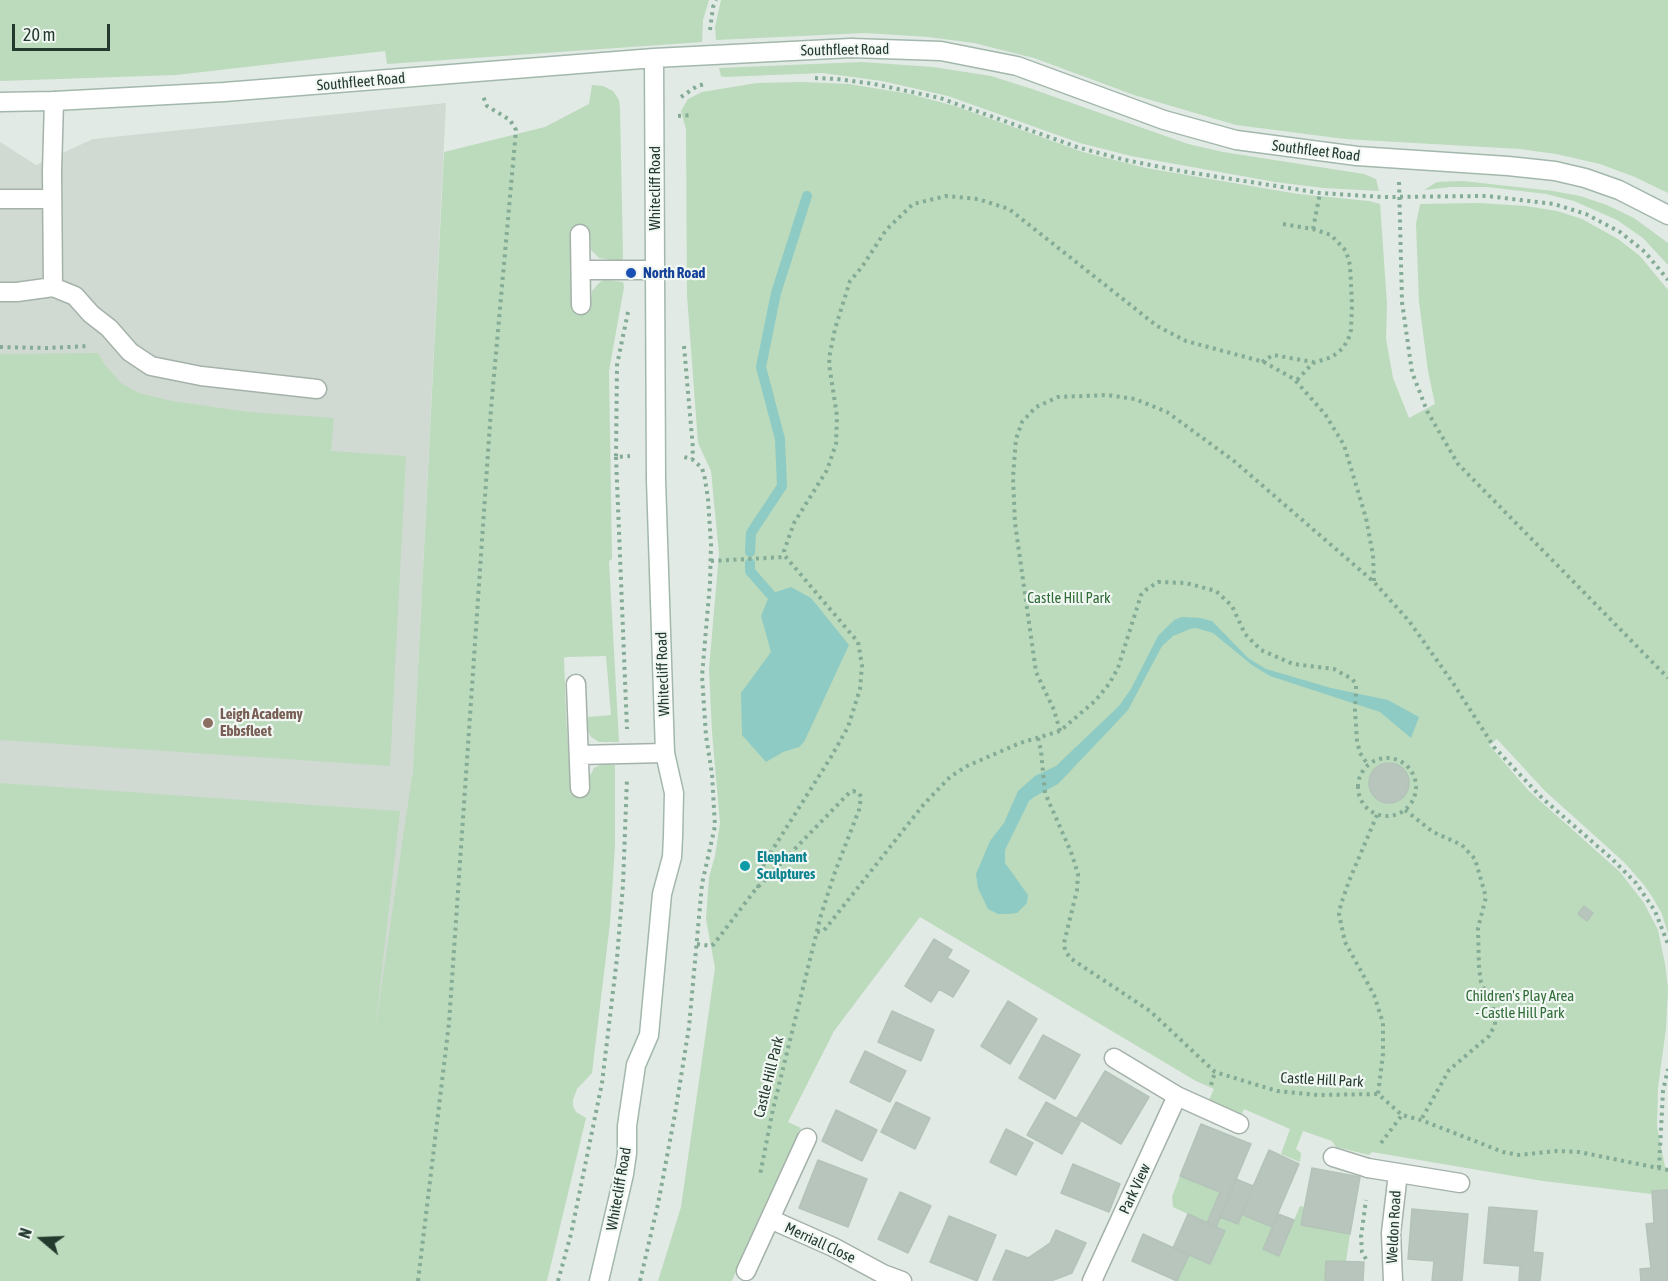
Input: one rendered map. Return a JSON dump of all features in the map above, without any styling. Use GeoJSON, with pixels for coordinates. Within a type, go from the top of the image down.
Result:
{"type":"FeatureCollection","features":[{"type":"Feature","properties":{"kind":"street","name":"Southfleet Road"},"geometry":{"type":"LineString","coordinates":[[0,102],[54,101],[336,84],[654,58],[850,48],[924,50],[958,53],[1017,66],[1164,120],[1236,140],[1357,156],[1508,165],[1555,171],[1586,178],[1619,190],[1668,215]]}},
{"type":"Feature","properties":{"kind":"street","name":"Whitecliff Road"},"geometry":{"type":"LineString","coordinates":[[599,1281],[627,1161],[627,1126],[636,1069],[649,1035],[662,894],[672,857],[674,793],[665,753],[656,456],[654,58]]}},
{"type":"Feature","properties":{"kind":"street"},"geometry":{"type":"LineString","coordinates":[[53,287],[54,101]]}},
{"type":"Feature","properties":{"kind":"street"},"geometry":{"type":"LineString","coordinates":[[0,199],[52,199]]}},
{"type":"Feature","properties":{"kind":"street"},"geometry":{"type":"LineString","coordinates":[[580,234],[581,305]]}},
{"type":"Feature","properties":{"kind":"street"},"geometry":{"type":"LineString","coordinates":[[581,270],[655,270]]}},
{"type":"Feature","properties":{"kind":"street"},"geometry":{"type":"LineString","coordinates":[[0,292],[53,287],[75,296],[91,314],[109,328],[130,352],[151,366],[178,373],[318,389]]}},
{"type":"Feature","properties":{"kind":"street"},"geometry":{"type":"LineString","coordinates":[[576,684],[580,789]]}},
{"type":"Feature","properties":{"kind":"street"},"geometry":{"type":"LineString","coordinates":[[579,755],[665,753]]}},
{"type":"Feature","properties":{"kind":"street"},"geometry":{"type":"LineString","coordinates":[[1114,1058],[1177,1096],[1239,1124]]}},
{"type":"Feature","properties":{"kind":"street","name":"Park View"},"geometry":{"type":"LineString","coordinates":[[1092,1281],[1177,1096]]}},
{"type":"Feature","properties":{"kind":"street","name":"Merriall Close"},"geometry":{"type":"LineString","coordinates":[[744,1276],[807,1138]]}},
{"type":"Feature","properties":{"kind":"street","name":"Weldon Road"},"geometry":{"type":"LineString","coordinates":[[1333,1157],[1371,1168],[1460,1183]]}},
{"type":"Feature","properties":{"kind":"street","name":"Weldon Road"},"geometry":{"type":"LineString","coordinates":[[1393,1281],[1391,1233],[1398,1173]]}},
{"type":"Feature","properties":{"kind":"street","name":"Merriall Close"},"geometry":{"type":"LineString","coordinates":[[770,1219],[841,1250],[883,1274],[903,1281]]}},
{"type":"Feature","properties":{"kind":"path"},"geometry":{"type":"LineString","coordinates":[[710,40],[710,23],[717,0]]}},
{"type":"Feature","properties":{"kind":"path"},"geometry":{"type":"LineString","coordinates":[[811,78],[874,84],[946,100],[1077,147],[1125,160],[1181,171],[1320,193],[1401,197],[1487,196],[1527,200],[1569,208],[1595,218],[1626,237],[1651,258],[1668,280]]}},
{"type":"Feature","properties":{"kind":"path"},"geometry":{"type":"LineString","coordinates":[[679,103],[684,94],[696,86],[714,83]]}},
{"type":"Feature","properties":{"kind":"path"},"geometry":{"type":"LineString","coordinates":[[418,1281],[449,1023],[490,421],[516,130],[510,120],[487,106],[482,87]]}},
{"type":"Feature","properties":{"kind":"path"},"geometry":{"type":"LineString","coordinates":[[677,116],[692,115]]}},
{"type":"Feature","properties":{"kind":"path"},"geometry":{"type":"LineString","coordinates":[[1313,229],[1320,193]]}},
{"type":"Feature","properties":{"kind":"path"},"geometry":{"type":"LineString","coordinates":[[711,561],[786,557],[784,553],[792,527],[827,470],[836,444],[837,416],[829,364],[835,328],[850,281],[886,230],[913,204],[946,196],[978,199],[1009,209],[1157,326],[1186,341],[1262,362],[1296,381],[1326,414],[1344,445],[1366,518],[1373,555],[1374,582]]}},
{"type":"Feature","properties":{"kind":"path"},"geometry":{"type":"LineString","coordinates":[[1401,197],[1402,302],[1412,372],[1427,411],[1458,464],[1668,678]]}},
{"type":"Feature","properties":{"kind":"path"},"geometry":{"type":"LineString","coordinates":[[1283,225],[1313,229],[1331,235],[1346,251],[1350,265],[1352,305],[1351,330],[1348,340],[1332,357],[1314,363],[1296,381]]}},
{"type":"Feature","properties":{"kind":"path"},"geometry":{"type":"LineString","coordinates":[[1262,362],[1273,355],[1314,363]]}},
{"type":"Feature","properties":{"kind":"path"},"geometry":{"type":"LineString","coordinates":[[1060,731],[1054,710],[1036,672],[1015,523],[1013,477],[1016,439],[1022,422],[1036,407],[1058,397],[1107,395],[1135,399],[1167,412],[1234,461],[1374,582],[1409,621],[1453,683],[1494,747],[1542,798],[1611,858],[1635,883],[1655,911],[1668,944]]}},
{"type":"Feature","properties":{"kind":"path"},"geometry":{"type":"LineString","coordinates":[[558,1281],[571,1234],[602,1083],[623,885],[628,754],[616,457]]}},
{"type":"Feature","properties":{"kind":"path","name":"Castle Hill Park"},"geometry":{"type":"LineString","coordinates":[[758,888],[759,875],[766,860],[848,727],[861,681],[861,657],[856,639],[786,557]]}},
{"type":"Feature","properties":{"kind":"path"},"geometry":{"type":"LineString","coordinates":[[818,932],[826,928],[924,804],[950,777],[974,763],[1020,743],[1060,731],[1080,715],[1109,684],[1119,668],[1141,595],[1158,582],[1186,583],[1207,587],[1219,593],[1232,606],[1245,634],[1258,648],[1293,664],[1329,668],[1344,673],[1354,680],[1357,741],[1360,753],[1368,765]]}},
{"type":"Feature","properties":{"kind":"path","name":"Castle Hill Park"},"geometry":{"type":"LineString","coordinates":[[1038,738],[1046,795],[1078,874],[1077,890],[1065,938],[1065,950],[1070,958],[1150,1011],[1215,1072],[1277,1091],[1318,1095],[1378,1094],[1402,1115],[1509,1153],[1519,1155],[1557,1151],[1579,1152],[1668,1170]]}},
{"type":"Feature","properties":{"kind":"path"},"geometry":{"type":"LineString","coordinates":[[1388,758],[1401,761],[1412,771],[1416,792],[1414,799],[1405,810],[1390,816],[1377,814],[1364,805],[1358,790],[1359,779],[1368,765],[1388,758]]}},
{"type":"Feature","properties":{"kind":"path","name":"Castle Hill Park"},"geometry":{"type":"LineString","coordinates":[[697,944],[713,945],[758,888],[849,793],[853,791],[859,793],[861,797],[859,810],[828,890],[773,1109],[758,1186]]}},
{"type":"Feature","properties":{"kind":"path"},"geometry":{"type":"LineString","coordinates":[[1405,810],[1433,832],[1462,845],[1474,859],[1486,897],[1478,928],[1479,968],[1481,982],[1496,1018],[1489,1036],[1449,1070],[1421,1120]]}},
{"type":"Feature","properties":{"kind":"path","name":"Castle Hill Park"},"geometry":{"type":"LineString","coordinates":[[1377,814],[1349,881],[1340,914],[1345,942],[1374,995],[1383,1023],[1383,1054],[1378,1094]]}},
{"type":"Feature","properties":{"kind":"path"},"geometry":{"type":"LineString","coordinates":[[1659,1168],[1663,1091],[1668,1069]]}},
{"type":"Feature","properties":{"kind":"path"},"geometry":{"type":"LineString","coordinates":[[1371,1168],[1379,1146],[1402,1115]]}},
{"type":"Feature","properties":{"kind":"shaded area","name":"Leigh Academy Ebbsfleet"},"geometry":{"type":"Polygon","coordinates":[[[446,103],[413,770],[346,1281],[0,1281],[0,142],[36,165],[93,139],[446,103]]]}},
{"type":"Feature","properties":{"kind":"green space"},"geometry":{"type":"Polygon","coordinates":[[[0,0],[709,0],[703,20],[702,42],[387,64],[385,51],[176,75],[0,81],[0,0]]]}},
{"type":"Feature","properties":{"kind":"green space"},"geometry":{"type":"Polygon","coordinates":[[[721,0],[1668,0],[1668,193],[1600,164],[1556,154],[1520,149],[1345,139],[1236,125],[1134,95],[1034,58],[974,43],[865,33],[716,40],[715,27],[721,0]]]}},
{"type":"Feature","properties":{"kind":"green space"},"geometry":{"type":"Polygon","coordinates":[[[862,62],[933,67],[991,76],[1188,144],[1223,152],[1364,174],[1376,179],[1379,191],[1275,182],[1131,156],[1080,143],[948,96],[882,81],[823,73],[724,77],[721,76],[719,68],[862,62]]]}},
{"type":"Feature","properties":{"kind":"green space","name":"Castle Hill Park"},"geometry":{"type":"Polygon","coordinates":[[[757,83],[849,84],[910,94],[955,106],[1083,152],[1146,168],[1298,194],[1380,204],[1387,304],[1386,339],[1393,378],[1409,418],[1435,404],[1428,371],[1419,302],[1416,224],[1420,204],[1479,203],[1526,206],[1557,211],[1582,219],[1618,239],[1640,256],[1668,290],[1668,934],[1662,914],[1653,898],[1625,863],[1545,791],[1497,739],[1489,745],[1528,790],[1620,872],[1644,903],[1658,930],[1668,988],[1666,1028],[1658,1088],[1657,1126],[1665,1167],[1668,1169],[1668,1196],[1543,1181],[1372,1152],[1369,1155],[1336,1147],[1332,1141],[1303,1131],[1296,1149],[1301,1153],[1300,1162],[1281,1154],[1290,1129],[1244,1109],[1242,1114],[1209,1100],[1214,1089],[1196,1081],[920,917],[834,1031],[788,1122],[801,1128],[732,1281],[658,1281],[681,1207],[715,968],[706,919],[709,877],[720,823],[709,669],[719,554],[711,471],[698,443],[687,295],[686,129],[681,111],[688,99],[702,92],[757,83]]]}},
{"type":"Feature","properties":{"kind":"green space"},"geometry":{"type":"Polygon","coordinates":[[[592,85],[603,86],[613,91],[619,100],[623,258],[612,260],[599,258],[591,250],[590,233],[572,232],[571,305],[590,305],[592,291],[600,282],[605,280],[623,282],[609,371],[612,559],[609,561],[619,742],[599,742],[591,737],[587,729],[588,717],[611,715],[606,656],[564,658],[571,792],[589,792],[590,776],[594,768],[604,763],[615,765],[615,846],[610,923],[592,1073],[577,1089],[573,1100],[576,1112],[586,1118],[547,1281],[0,1281],[0,783],[400,811],[375,1031],[413,769],[444,152],[545,127],[589,104],[592,85]]]}},
{"type":"Feature","properties":{"kind":"green space"},"geometry":{"type":"Polygon","coordinates":[[[1463,181],[1553,191],[1580,196],[1607,205],[1634,218],[1668,243],[1668,265],[1643,238],[1617,220],[1574,201],[1546,194],[1488,187],[1424,190],[1437,182],[1463,181]]]}},
{"type":"Feature","properties":{"kind":"green space"},"geometry":{"type":"Polygon","coordinates":[[[98,353],[121,383],[139,393],[172,401],[249,412],[334,418],[331,451],[406,456],[390,766],[0,740],[0,354],[98,353]]]}},
{"type":"Feature","properties":{"kind":"green space"},"geometry":{"type":"Polygon","coordinates":[[[1180,1176],[1220,1192],[1207,1223],[1173,1207],[1172,1197],[1180,1176]]]}},
{"type":"Feature","properties":{"kind":"green space"},"geometry":{"type":"Polygon","coordinates":[[[1300,1206],[1350,1234],[1346,1261],[1326,1261],[1325,1281],[1177,1281],[1189,1255],[1210,1264],[1224,1231],[1216,1227],[1220,1217],[1241,1214],[1272,1227],[1263,1249],[1279,1256],[1300,1206]]]}},
{"type":"Feature","properties":{"kind":"water"},"geometry":{"type":"Polygon","coordinates":[[[791,587],[811,598],[849,645],[804,742],[799,747],[783,752],[766,762],[742,735],[741,693],[771,652],[761,616],[770,594],[791,587]]]}},
{"type":"Feature","properties":{"kind":"water"},"geometry":{"type":"Polygon","coordinates":[[[1182,617],[1212,621],[1248,658],[1266,669],[1331,688],[1388,700],[1419,717],[1411,738],[1380,712],[1270,676],[1252,665],[1213,633],[1196,628],[1190,629],[1173,636],[1162,646],[1128,710],[1058,784],[1029,801],[1005,850],[1005,863],[1028,895],[1027,903],[1017,913],[998,914],[988,909],[978,888],[976,874],[990,841],[1004,823],[1018,791],[1035,776],[1056,766],[1119,706],[1131,689],[1158,636],[1174,620],[1182,617]]]}},
{"type":"Feature","properties":{"kind":"building"},"geometry":{"type":"Polygon","coordinates":[[[1389,763],[1403,769],[1409,783],[1403,797],[1389,803],[1375,797],[1369,783],[1375,769],[1389,763]]]}},
{"type":"Feature","properties":{"kind":"building"},"geometry":{"type":"Polygon","coordinates":[[[1584,906],[1593,913],[1587,921],[1578,914],[1584,906]]]}},
{"type":"Feature","properties":{"kind":"building"},"geometry":{"type":"Polygon","coordinates":[[[934,939],[952,950],[947,958],[969,971],[953,997],[939,989],[931,1002],[905,986],[934,939]]]}},
{"type":"Feature","properties":{"kind":"building"},"geometry":{"type":"Polygon","coordinates":[[[1008,1001],[1037,1019],[1010,1064],[981,1046],[1008,1001]]]}},
{"type":"Feature","properties":{"kind":"building"},"geometry":{"type":"Polygon","coordinates":[[[892,1011],[934,1030],[921,1061],[878,1042],[892,1011]]]}},
{"type":"Feature","properties":{"kind":"building"},"geometry":{"type":"Polygon","coordinates":[[[1043,1035],[1080,1055],[1055,1099],[1019,1078],[1043,1035]]]}},
{"type":"Feature","properties":{"kind":"building"},"geometry":{"type":"Polygon","coordinates":[[[865,1051],[906,1071],[890,1102],[850,1082],[865,1051]]]}},
{"type":"Feature","properties":{"kind":"building"},"geometry":{"type":"Polygon","coordinates":[[[1105,1071],[1149,1097],[1121,1144],[1077,1118],[1105,1071]]]}},
{"type":"Feature","properties":{"kind":"building"},"geometry":{"type":"Polygon","coordinates":[[[896,1102],[930,1118],[915,1149],[881,1132],[896,1102]]]}},
{"type":"Feature","properties":{"kind":"building"},"geometry":{"type":"Polygon","coordinates":[[[1046,1102],[1081,1121],[1062,1154],[1027,1135],[1046,1102]]]}},
{"type":"Feature","properties":{"kind":"building"},"geometry":{"type":"Polygon","coordinates":[[[836,1110],[877,1130],[862,1161],[822,1141],[836,1110]]]}},
{"type":"Feature","properties":{"kind":"building"},"geometry":{"type":"Polygon","coordinates":[[[1201,1124],[1251,1144],[1216,1227],[1207,1223],[1220,1192],[1180,1176],[1201,1124]]]}},
{"type":"Feature","properties":{"kind":"building"},"geometry":{"type":"Polygon","coordinates":[[[1006,1129],[1033,1143],[1016,1175],[990,1162],[1006,1129]]]}},
{"type":"Feature","properties":{"kind":"building"},"geometry":{"type":"Polygon","coordinates":[[[1269,1150],[1299,1164],[1272,1227],[1241,1214],[1269,1150]]]}},
{"type":"Feature","properties":{"kind":"building"},"geometry":{"type":"Polygon","coordinates":[[[818,1160],[867,1179],[848,1227],[799,1208],[818,1160]]]}},
{"type":"Feature","properties":{"kind":"building"},"geometry":{"type":"Polygon","coordinates":[[[1073,1164],[1120,1184],[1109,1212],[1061,1193],[1073,1164]]]}},
{"type":"Feature","properties":{"kind":"building"},"geometry":{"type":"Polygon","coordinates":[[[1312,1168],[1360,1177],[1350,1234],[1301,1225],[1312,1168]]]}},
{"type":"Feature","properties":{"kind":"building"},"geometry":{"type":"Polygon","coordinates":[[[1236,1179],[1253,1186],[1238,1224],[1220,1217],[1236,1179]]]}},
{"type":"Feature","properties":{"kind":"building"},"geometry":{"type":"Polygon","coordinates":[[[1668,1190],[1668,1281],[1641,1281],[1640,1269],[1651,1268],[1646,1224],[1654,1223],[1652,1191],[1668,1190]]]}},
{"type":"Feature","properties":{"kind":"building"},"geometry":{"type":"Polygon","coordinates":[[[900,1192],[931,1206],[908,1253],[878,1239],[900,1192]]]}},
{"type":"Feature","properties":{"kind":"building"},"geometry":{"type":"Polygon","coordinates":[[[1489,1207],[1537,1211],[1533,1252],[1543,1253],[1540,1281],[1519,1281],[1520,1266],[1484,1263],[1489,1207]]]}},
{"type":"Feature","properties":{"kind":"building"},"geometry":{"type":"Polygon","coordinates":[[[1412,1209],[1468,1214],[1462,1281],[1432,1281],[1434,1261],[1408,1259],[1412,1209]]]}},
{"type":"Feature","properties":{"kind":"building"},"geometry":{"type":"Polygon","coordinates":[[[1188,1214],[1225,1231],[1210,1264],[1173,1248],[1188,1214]]]}},
{"type":"Feature","properties":{"kind":"building"},"geometry":{"type":"Polygon","coordinates":[[[1278,1214],[1294,1220],[1279,1256],[1263,1249],[1278,1214]]]}},
{"type":"Feature","properties":{"kind":"building"},"geometry":{"type":"Polygon","coordinates":[[[949,1216],[996,1235],[977,1281],[930,1262],[949,1216]]]}},
{"type":"Feature","properties":{"kind":"building"},"geometry":{"type":"Polygon","coordinates":[[[1056,1230],[1086,1243],[1072,1273],[1051,1281],[993,1280],[1006,1250],[1028,1258],[1050,1243],[1056,1230]]]}},
{"type":"Feature","properties":{"kind":"building"},"geometry":{"type":"Polygon","coordinates":[[[1143,1234],[1189,1255],[1177,1281],[1132,1261],[1143,1234]]]}},
{"type":"Feature","properties":{"kind":"building"},"geometry":{"type":"Polygon","coordinates":[[[1326,1261],[1364,1262],[1363,1281],[1325,1281],[1326,1261]]]}},
{"type":"Feature","properties":{"kind":"waterway"},"geometry":{"type":"LineString","coordinates":[[750,552],[751,533],[782,486],[780,439],[761,367],[776,293],[807,196]]}},
{"type":"Feature","properties":{"kind":"waterway"},"geometry":{"type":"LineString","coordinates":[[750,563],[750,571],[770,594]]}},
{"type":"Feature","properties":{"kind":"place","name":"North Road"},"geometry":{"type":"Point","coordinates":[631,273]}},
{"type":"Feature","properties":{"kind":"place","name":"Leigh Academy Ebbsfleet"},"geometry":{"type":"Point","coordinates":[208,723]}},
{"type":"Feature","properties":{"kind":"place","name":"Elephant Sculptures"},"geometry":{"type":"Point","coordinates":[745,866]}},
{"type":"Feature","properties":{"kind":"park label","name":"Children's Play Area - Castle Hill Park"},"geometry":{"type":"Point","coordinates":[1520,1004]}}]}
